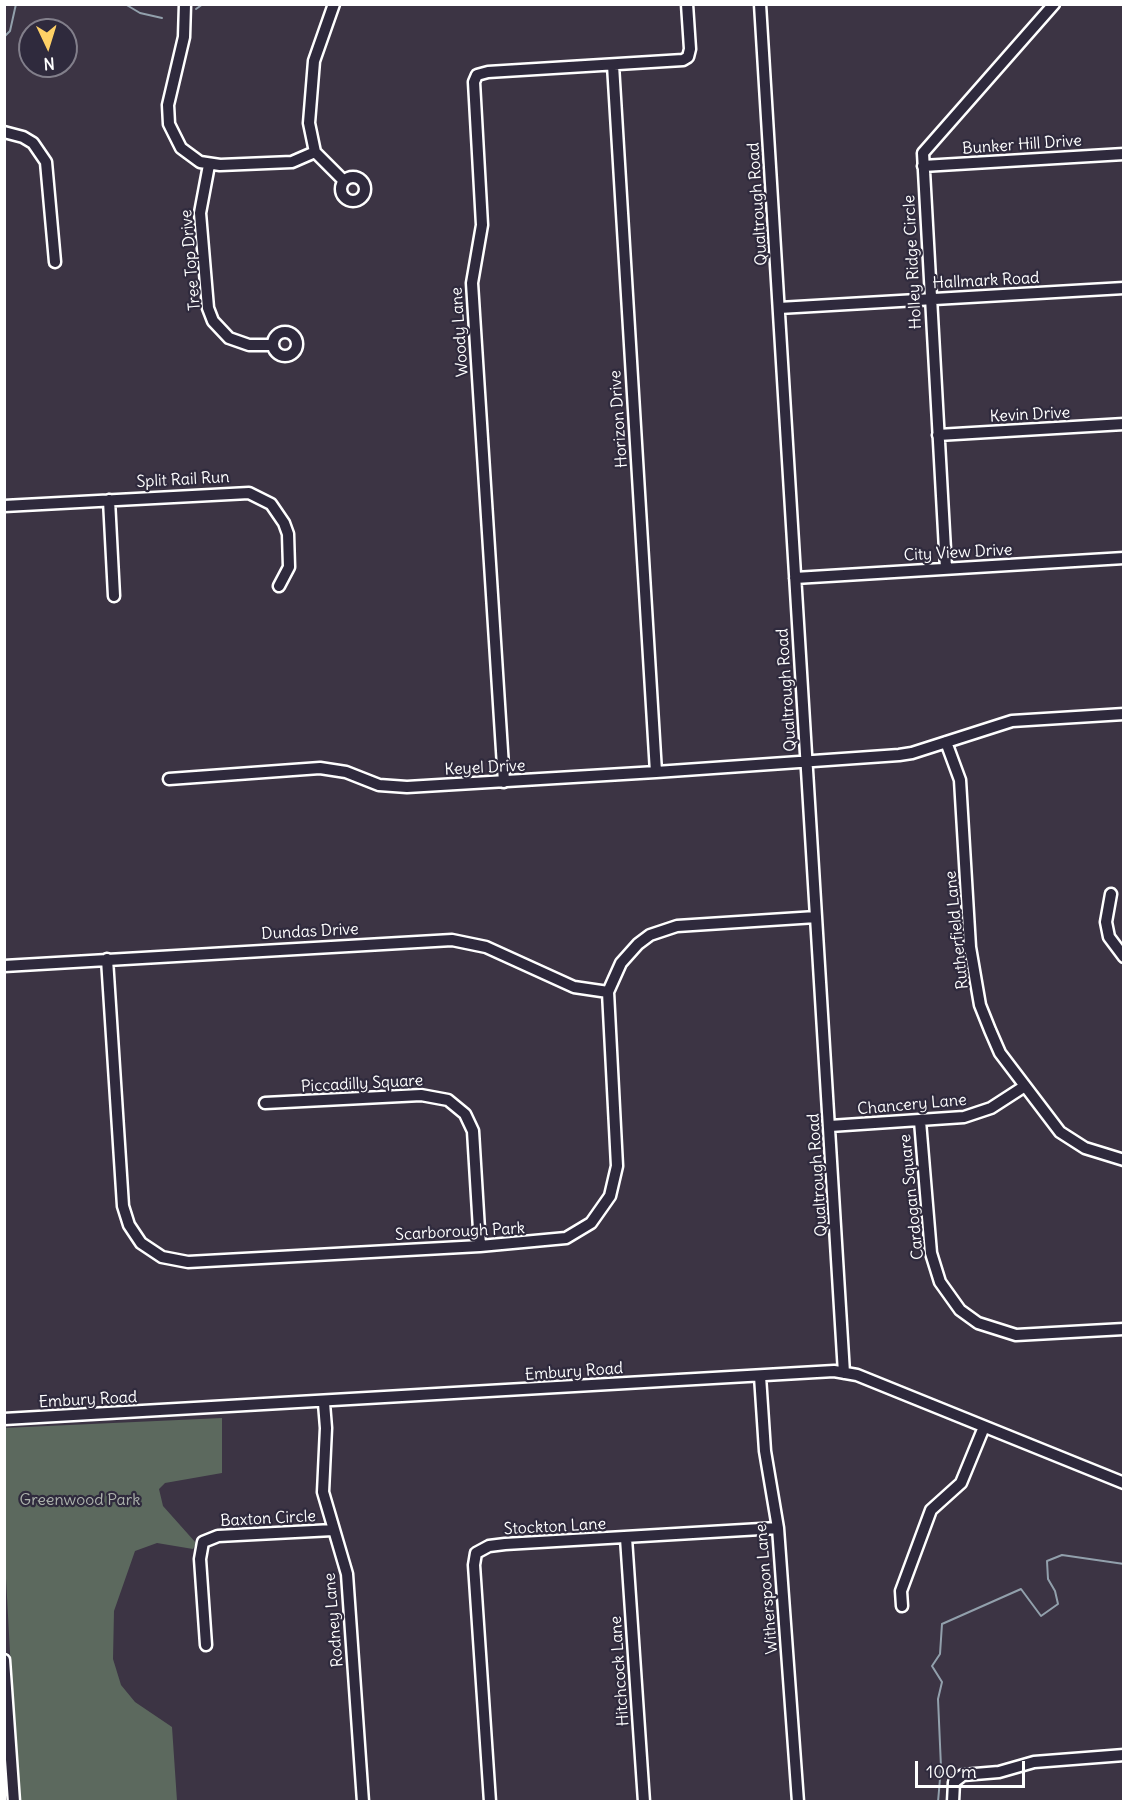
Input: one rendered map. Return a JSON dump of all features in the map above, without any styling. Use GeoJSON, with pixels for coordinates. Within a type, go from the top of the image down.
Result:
{"type":"FeatureCollection","features":[{"type":"Feature","properties":{"kind":"street"},"geometry":{"type":"LineString","coordinates":[[185,4],[185,27],[168,105],[169,124],[176,140],[187,153],[209,165],[285,163],[300,161],[315,152]]}},
{"type":"Feature","properties":{"kind":"street"},"geometry":{"type":"LineString","coordinates":[[334,4],[319,41],[311,80],[309,123],[315,152],[344,181]]}},
{"type":"Feature","properties":{"kind":"street","name":"Woody Lane"},"geometry":{"type":"LineString","coordinates":[[504,782],[472,283],[482,225],[474,82],[477,75],[488,72],[687,59],[690,49],[687,4]]}},
{"type":"Feature","properties":{"kind":"street","name":"Qualtrough Road"},"geometry":{"type":"LineString","coordinates":[[760,4],[844,1372]]}},
{"type":"Feature","properties":{"kind":"street","name":"Holley Ridge Circle"},"geometry":{"type":"LineString","coordinates":[[946,568],[923,153],[1054,4]]}},
{"type":"Feature","properties":{"kind":"street","name":"Horizon Drive"},"geometry":{"type":"LineString","coordinates":[[613,65],[656,772]]}},
{"type":"Feature","properties":{"kind":"street"},"geometry":{"type":"LineString","coordinates":[[4,132],[23,137],[33,143],[46,162],[55,262]]}},
{"type":"Feature","properties":{"kind":"street","name":"Bunker Hill Drive"},"geometry":{"type":"LineString","coordinates":[[923,166],[1124,154]]}},
{"type":"Feature","properties":{"kind":"street","name":"Tree Top Drive"},"geometry":{"type":"LineString","coordinates":[[209,165],[200,213],[206,297],[213,321],[229,338],[239,343],[273,345]]}},
{"type":"Feature","properties":{"kind":"street","name":"Hallmark Road"},"geometry":{"type":"LineString","coordinates":[[779,309],[1124,288]]}},
{"type":"Feature","properties":{"kind":"street","name":"Kevin Drive"},"geometry":{"type":"LineString","coordinates":[[938,435],[1124,424]]}},
{"type":"Feature","properties":{"kind":"street","name":"Split Rail Run"},"geometry":{"type":"LineString","coordinates":[[4,506],[237,492],[261,496],[279,513],[288,534],[289,567],[279,586]]}},
{"type":"Feature","properties":{"kind":"street"},"geometry":{"type":"LineString","coordinates":[[109,500],[114,597]]}},
{"type":"Feature","properties":{"kind":"street","name":"City View Drive"},"geometry":{"type":"LineString","coordinates":[[795,578],[1124,558]]}},
{"type":"Feature","properties":{"kind":"street","name":"Keyel Drive"},"geometry":{"type":"LineString","coordinates":[[169,779],[320,768],[339,771],[370,783],[392,787],[656,772],[912,753],[1012,721],[1124,714]]}},
{"type":"Feature","properties":{"kind":"street","name":"Rutherfield Lane"},"geometry":{"type":"LineString","coordinates":[[946,742],[960,780],[970,947],[980,1005],[1000,1053],[1051,1122],[1071,1140],[1100,1155],[1124,1160]]}},
{"type":"Feature","properties":{"kind":"street"},"geometry":{"type":"LineString","coordinates":[[1111,894],[1106,922],[1109,937],[1124,957]]}},
{"type":"Feature","properties":{"kind":"street","name":"Scarborough Park"},"geometry":{"type":"LineString","coordinates":[[107,959],[123,1206],[129,1225],[141,1243],[162,1257],[188,1262],[480,1246],[566,1238],[591,1223],[610,1196],[617,1166],[608,992],[614,974],[628,953],[650,935],[663,929],[692,924],[816,917]]}},
{"type":"Feature","properties":{"kind":"street","name":"Dundas Drive"},"geometry":{"type":"LineString","coordinates":[[4,966],[452,940],[486,947],[574,987],[608,992]]}},
{"type":"Feature","properties":{"kind":"street","name":"Chancery Lane"},"geometry":{"type":"LineString","coordinates":[[830,1126],[920,1121],[977,1114],[1006,1100],[1025,1086]]}},
{"type":"Feature","properties":{"kind":"street","name":"Piccadilly Square"},"geometry":{"type":"LineString","coordinates":[[265,1103],[421,1095],[448,1100],[465,1114],[473,1131],[480,1246]]}},
{"type":"Feature","properties":{"kind":"street","name":"Cardogan Square"},"geometry":{"type":"LineString","coordinates":[[920,1121],[931,1253],[940,1282],[960,1310],[994,1330],[1016,1335],[1124,1329]]}},
{"type":"Feature","properties":{"kind":"street","name":"Embury Road"},"geometry":{"type":"LineString","coordinates":[[4,1419],[324,1403],[844,1372],[857,1375],[1124,1483]]}},
{"type":"Feature","properties":{"kind":"street","name":"Witherspoon Lane"},"geometry":{"type":"LineString","coordinates":[[760,1376],[765,1451],[778,1528],[798,1802]]}},
{"type":"Feature","properties":{"kind":"street","name":"Rodney Lane"},"geometry":{"type":"LineString","coordinates":[[324,1403],[326,1428],[323,1492],[347,1574],[363,1802]]}},
{"type":"Feature","properties":{"kind":"street"},"geometry":{"type":"LineString","coordinates":[[902,1606],[901,1591],[930,1510],[961,1483],[984,1427]]}},
{"type":"Feature","properties":{"kind":"street","name":"Stockton Lane"},"geometry":{"type":"LineString","coordinates":[[490,1802],[474,1565],[477,1552],[489,1546],[505,1544],[778,1528]]}},
{"type":"Feature","properties":{"kind":"street","name":"Baxton Circle"},"geometry":{"type":"LineString","coordinates":[[206,1645],[200,1553],[203,1542],[218,1536],[333,1530]]}},
{"type":"Feature","properties":{"kind":"street","name":"Hitchcock Lane"},"geometry":{"type":"LineString","coordinates":[[626,1538],[644,1802]]}},
{"type":"Feature","properties":{"kind":"street"},"geometry":{"type":"LineString","coordinates":[[4,1660],[14,1802]]}},
{"type":"Feature","properties":{"kind":"street"},"geometry":{"type":"LineString","coordinates":[[953,1801],[954,1782],[963,1775],[999,1772],[1034,1762],[1124,1755]]}},
{"type":"Feature","properties":{"kind":"green space","name":"Greenwood Park"},"geometry":{"type":"Polygon","coordinates":[[[222,1418],[222,1473],[165,1483],[159,1489],[163,1506],[196,1543],[193,1549],[157,1543],[135,1551],[114,1611],[113,1659],[121,1685],[135,1702],[172,1727],[177,1801],[18,1801],[5,1560],[4,1428],[222,1418]]]}},
{"type":"Feature","properties":{"kind":"waterway"},"geometry":{"type":"LineString","coordinates":[[4,37],[10,31],[16,4]]}},
{"type":"Feature","properties":{"kind":"waterway"},"geometry":{"type":"LineString","coordinates":[[125,4],[140,13],[162,18]]}},
{"type":"Feature","properties":{"kind":"waterway"},"geometry":{"type":"LineString","coordinates":[[196,9],[203,4]]}},
{"type":"Feature","properties":{"kind":"waterway"},"geometry":{"type":"LineString","coordinates":[[938,1802],[941,1767],[938,1699],[942,1682],[932,1666],[940,1654],[942,1624],[1021,1589],[1041,1616],[1058,1604],[1055,1591],[1048,1579],[1047,1561],[1062,1555],[1124,1564]]}}]}
